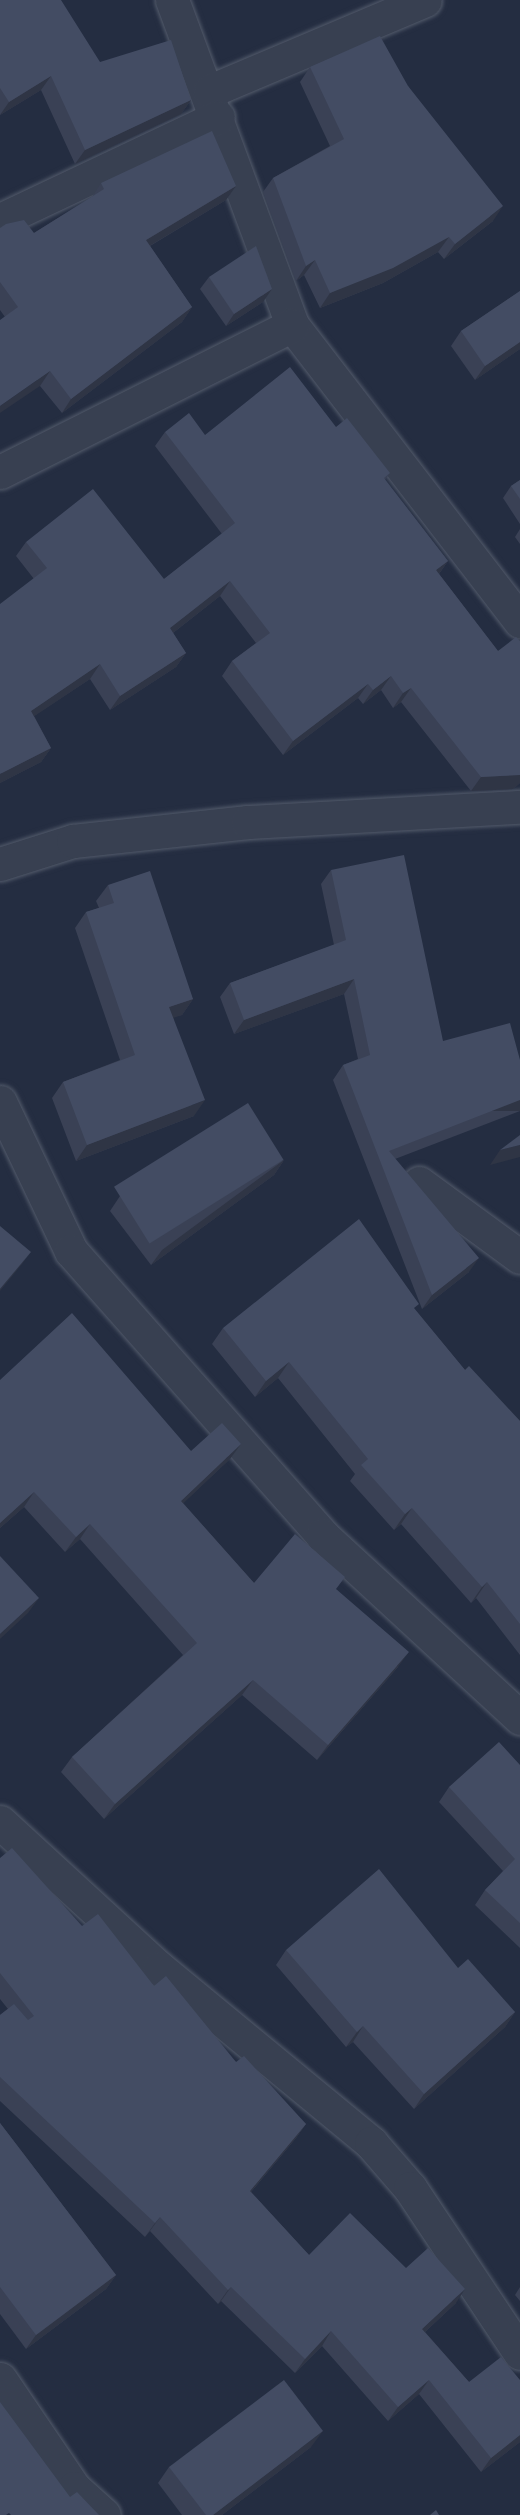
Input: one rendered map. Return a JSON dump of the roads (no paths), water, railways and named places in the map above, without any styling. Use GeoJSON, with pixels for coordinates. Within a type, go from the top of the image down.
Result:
{"type":"FeatureCollection","features":[{"type":"Feature","properties":{"kind":"street"},"geometry":{"type":"LineString","coordinates":[[172,0],[214,104],[292,325],[520,621]]}},
{"type":"Feature","properties":{"kind":"street"},"geometry":{"type":"LineString","coordinates":[[0,220],[214,104],[425,0]]}},
{"type":"Feature","properties":{"kind":"street"},"geometry":{"type":"LineString","coordinates":[[0,472],[292,325]]}},
{"type":"Feature","properties":{"kind":"street"},"geometry":{"type":"LineString","coordinates":[[0,864],[73,841],[248,822],[520,807]]}},
{"type":"Feature","properties":{"kind":"street"},"geometry":{"type":"LineString","coordinates":[[0,1102],[71,1251],[322,1535],[520,1718]]}},
{"type":"Feature","properties":{"kind":"street"},"geometry":{"type":"LineString","coordinates":[[419,1183],[520,1257]]}},
{"type":"Feature","properties":{"kind":"street"},"geometry":{"type":"LineString","coordinates":[[0,1822],[159,1968],[371,2143],[410,2188],[520,2353]]}},
{"type":"Feature","properties":{"kind":"street"},"geometry":{"type":"LineString","coordinates":[[0,2379],[74,2488],[104,2515]]}}]}
